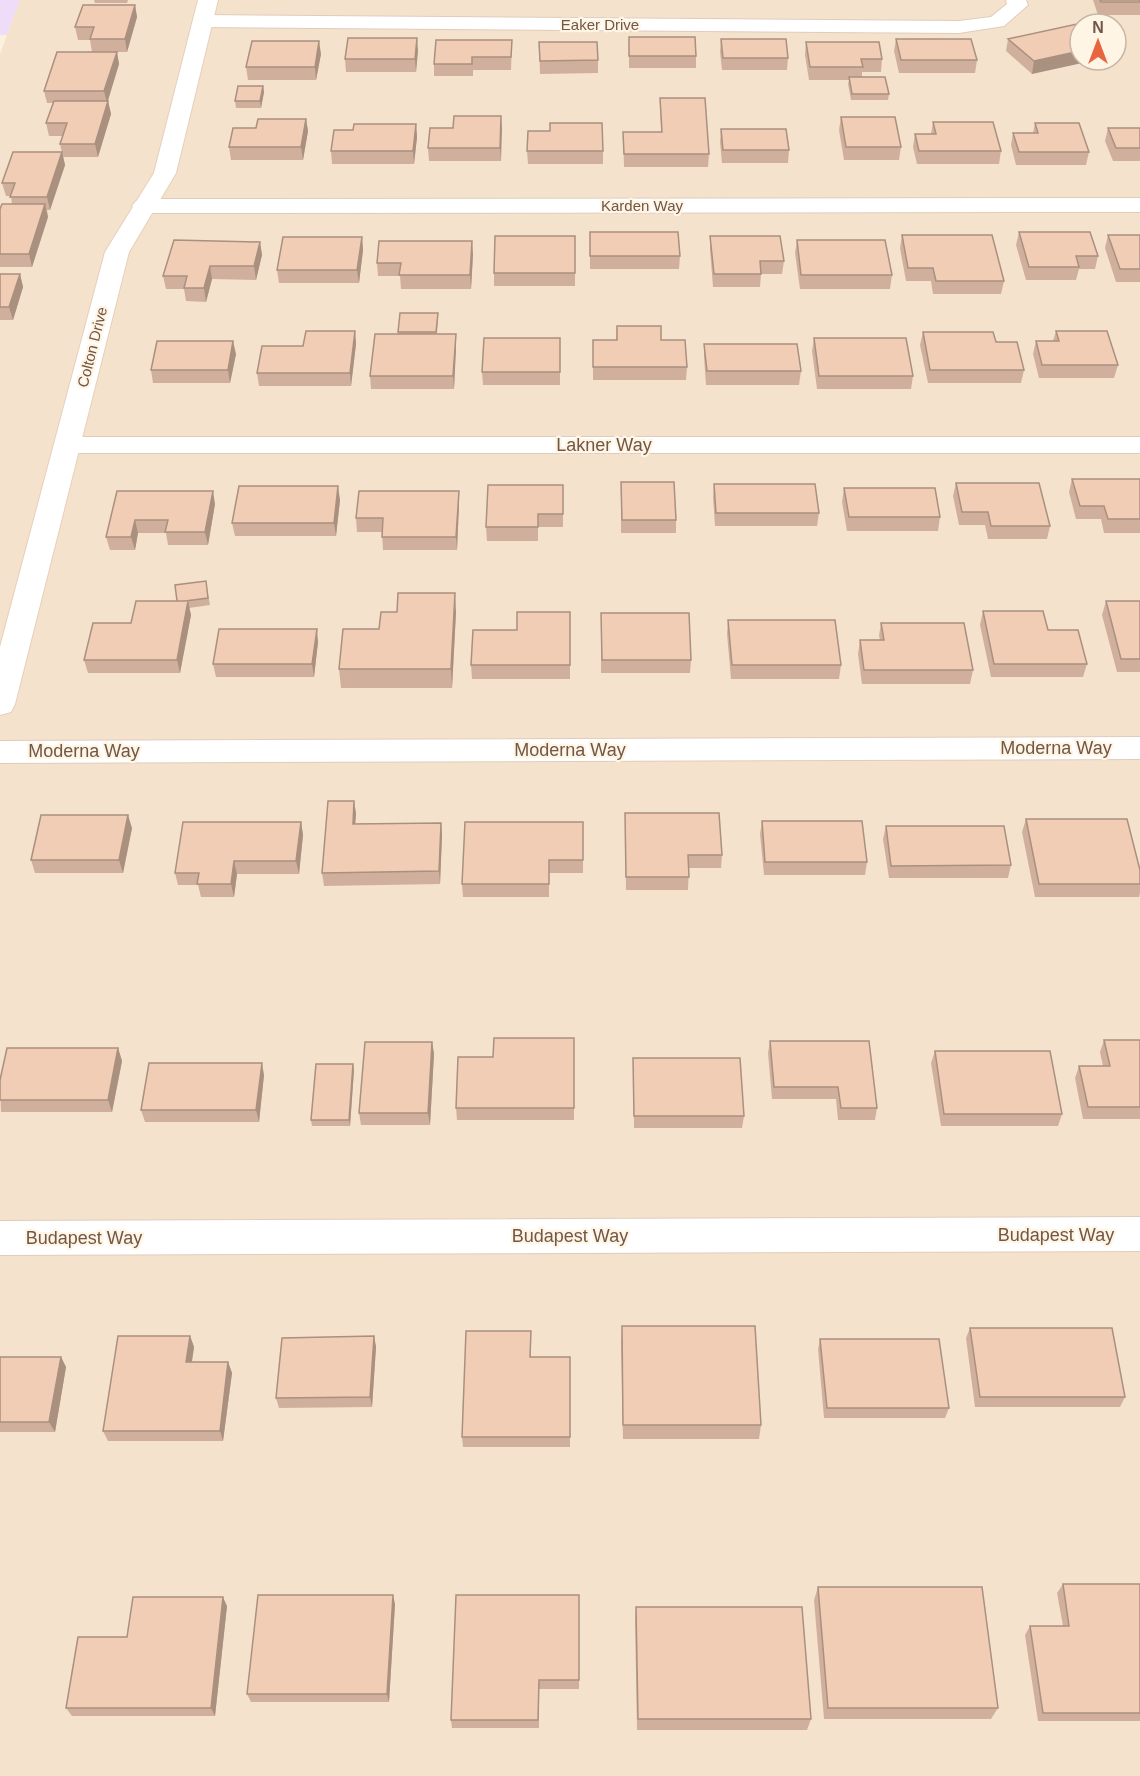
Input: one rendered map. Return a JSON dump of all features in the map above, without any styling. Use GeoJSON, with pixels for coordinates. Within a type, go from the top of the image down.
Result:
{"type":"FeatureCollection","features":[{"type":"Feature","properties":{"kind":"street","name":"Eaker Drive"},"geometry":{"type":"LineString","coordinates":[[205,10],[959,27],[997,22],[1018,5],[1016,0]]}},
{"type":"Feature","properties":{"kind":"street","name":"Colton Drive"},"geometry":{"type":"LineString","coordinates":[[0,704],[117,252],[165,173],[205,10]]}},
{"type":"Feature","properties":{"kind":"street","name":"Karden Way"},"geometry":{"type":"LineString","coordinates":[[144,206],[1140,205]]}},
{"type":"Feature","properties":{"kind":"street","name":"Lakner Way"},"geometry":{"type":"LineString","coordinates":[[67,445],[1140,445]]}},
{"type":"Feature","properties":{"kind":"street","name":"Moderna Way"},"geometry":{"type":"LineString","coordinates":[[0,752],[1140,748]]}},
{"type":"Feature","properties":{"kind":"street","name":"Budapest Way"},"geometry":{"type":"LineString","coordinates":[[0,1238],[1140,1234]]}},
{"type":"Feature","properties":{"kind":"shaded area"},"geometry":{"type":"Polygon","coordinates":[[[0,0],[20,0],[7,35],[0,35],[0,0]]]}},
{"type":"Feature","properties":{"kind":"shaded area"},"geometry":{"type":"Polygon","coordinates":[[[20,0],[1140,0],[1140,1776],[0,1776],[0,54],[20,0]]]}},
{"type":"Feature","properties":{"kind":"building"},"geometry":{"type":"Polygon","coordinates":[[[1100,0],[1140,0],[1140,2],[1101,2],[1100,0]]]}},
{"type":"Feature","properties":{"kind":"building"},"geometry":{"type":"Polygon","coordinates":[[[83,5],[135,5],[125,39],[90,39],[94,27],[75,27],[83,5]]]}},
{"type":"Feature","properties":{"kind":"building"},"geometry":{"type":"Polygon","coordinates":[[[1068,26],[1068,54],[1034,61],[1008,39],[1068,26]]]}},
{"type":"Feature","properties":{"kind":"building"},"geometry":{"type":"Polygon","coordinates":[[[629,37],[695,37],[696,56],[629,56],[629,37]]]}},
{"type":"Feature","properties":{"kind":"building"},"geometry":{"type":"Polygon","coordinates":[[[348,38],[417,38],[415,59],[345,59],[348,38]]]}},
{"type":"Feature","properties":{"kind":"building"},"geometry":{"type":"Polygon","coordinates":[[[721,39],[786,39],[788,58],[723,58],[721,39]]]}},
{"type":"Feature","properties":{"kind":"building"},"geometry":{"type":"Polygon","coordinates":[[[896,39],[971,39],[977,60],[901,60],[896,39]]]}},
{"type":"Feature","properties":{"kind":"building"},"geometry":{"type":"Polygon","coordinates":[[[436,40],[512,40],[511,57],[472,57],[472,64],[434,64],[436,40]]]}},
{"type":"Feature","properties":{"kind":"building"},"geometry":{"type":"Polygon","coordinates":[[[252,41],[319,41],[315,67],[246,67],[252,41]]]}},
{"type":"Feature","properties":{"kind":"building"},"geometry":{"type":"Polygon","coordinates":[[[539,42],[597,42],[598,60],[540,61],[539,42]]]}},
{"type":"Feature","properties":{"kind":"building"},"geometry":{"type":"Polygon","coordinates":[[[806,42],[879,42],[882,59],[861,59],[863,67],[810,67],[806,42]]]}},
{"type":"Feature","properties":{"kind":"building"},"geometry":{"type":"Polygon","coordinates":[[[57,52],[117,52],[104,91],[44,91],[57,52]]]}},
{"type":"Feature","properties":{"kind":"building"},"geometry":{"type":"Polygon","coordinates":[[[849,77],[885,77],[889,94],[852,94],[849,77]]]}},
{"type":"Feature","properties":{"kind":"building"},"geometry":{"type":"Polygon","coordinates":[[[238,86],[263,86],[260,101],[235,101],[238,86]]]}},
{"type":"Feature","properties":{"kind":"building"},"geometry":{"type":"Polygon","coordinates":[[[660,98],[705,98],[709,154],[624,154],[623,132],[662,132],[660,98]]]}},
{"type":"Feature","properties":{"kind":"building"},"geometry":{"type":"Polygon","coordinates":[[[54,101],[108,101],[95,144],[60,144],[67,123],[46,123],[54,101]]]}},
{"type":"Feature","properties":{"kind":"building"},"geometry":{"type":"Polygon","coordinates":[[[454,116],[501,116],[500,148],[428,148],[430,128],[453,128],[454,116]]]}},
{"type":"Feature","properties":{"kind":"building"},"geometry":{"type":"Polygon","coordinates":[[[841,117],[895,117],[901,147],[846,147],[841,117]]]}},
{"type":"Feature","properties":{"kind":"building"},"geometry":{"type":"Polygon","coordinates":[[[258,119],[306,119],[301,147],[229,147],[233,128],[256,128],[258,119]]]}},
{"type":"Feature","properties":{"kind":"building"},"geometry":{"type":"Polygon","coordinates":[[[933,122],[993,122],[1001,151],[919,151],[915,134],[936,134],[933,122]]]}},
{"type":"Feature","properties":{"kind":"building"},"geometry":{"type":"Polygon","coordinates":[[[550,123],[602,123],[603,151],[527,151],[528,131],[550,131],[550,123]]]}},
{"type":"Feature","properties":{"kind":"building"},"geometry":{"type":"Polygon","coordinates":[[[1035,123],[1079,123],[1089,152],[1019,152],[1013,133],[1038,133],[1035,123]]]}},
{"type":"Feature","properties":{"kind":"building"},"geometry":{"type":"Polygon","coordinates":[[[354,124],[416,124],[413,151],[331,151],[334,130],[353,130],[354,124]]]}},
{"type":"Feature","properties":{"kind":"building"},"geometry":{"type":"Polygon","coordinates":[[[1108,128],[1140,128],[1140,148],[1116,148],[1108,128]]]}},
{"type":"Feature","properties":{"kind":"building"},"geometry":{"type":"Polygon","coordinates":[[[721,129],[786,129],[789,150],[723,150],[721,129]]]}},
{"type":"Feature","properties":{"kind":"building"},"geometry":{"type":"Polygon","coordinates":[[[13,152],[62,152],[47,197],[10,197],[15,183],[2,183],[13,152]]]}},
{"type":"Feature","properties":{"kind":"building"},"geometry":{"type":"Polygon","coordinates":[[[2,204],[45,204],[29,254],[0,254],[2,204]]]}},
{"type":"Feature","properties":{"kind":"building"},"geometry":{"type":"Polygon","coordinates":[[[590,232],[678,232],[680,256],[590,256],[590,232]]]}},
{"type":"Feature","properties":{"kind":"building"},"geometry":{"type":"Polygon","coordinates":[[[1019,232],[1090,232],[1098,256],[1076,256],[1079,267],[1029,267],[1019,232]]]}},
{"type":"Feature","properties":{"kind":"building"},"geometry":{"type":"Polygon","coordinates":[[[902,235],[992,235],[1004,281],[936,281],[933,268],[908,268],[902,235]]]}},
{"type":"Feature","properties":{"kind":"building"},"geometry":{"type":"Polygon","coordinates":[[[1108,235],[1140,235],[1140,269],[1120,269],[1108,235]]]}},
{"type":"Feature","properties":{"kind":"building"},"geometry":{"type":"Polygon","coordinates":[[[495,236],[575,236],[575,273],[494,273],[495,236]]]}},
{"type":"Feature","properties":{"kind":"building"},"geometry":{"type":"Polygon","coordinates":[[[710,236],[780,236],[784,261],[760,261],[761,274],[714,274],[710,236]]]}},
{"type":"Feature","properties":{"kind":"building"},"geometry":{"type":"Polygon","coordinates":[[[283,237],[362,237],[357,270],[277,270],[283,237]]]}},
{"type":"Feature","properties":{"kind":"building"},"geometry":{"type":"Polygon","coordinates":[[[174,240],[260,242],[254,266],[210,266],[204,288],[184,288],[187,276],[163,276],[174,240]]]}},
{"type":"Feature","properties":{"kind":"building"},"geometry":{"type":"Polygon","coordinates":[[[797,240],[885,240],[892,275],[801,275],[797,240]]]}},
{"type":"Feature","properties":{"kind":"building"},"geometry":{"type":"Polygon","coordinates":[[[379,241],[472,241],[470,275],[399,275],[401,263],[377,263],[379,241]]]}},
{"type":"Feature","properties":{"kind":"building"},"geometry":{"type":"Polygon","coordinates":[[[0,274],[20,274],[9,307],[0,307],[0,274]]]}},
{"type":"Feature","properties":{"kind":"building"},"geometry":{"type":"Polygon","coordinates":[[[400,313],[438,313],[436,332],[398,332],[400,313]]]}},
{"type":"Feature","properties":{"kind":"building"},"geometry":{"type":"Polygon","coordinates":[[[617,326],[661,326],[661,340],[685,340],[687,367],[593,367],[593,340],[617,340],[617,326]]]}},
{"type":"Feature","properties":{"kind":"building"},"geometry":{"type":"Polygon","coordinates":[[[306,331],[355,331],[350,373],[257,373],[262,346],[303,346],[306,331]]]}},
{"type":"Feature","properties":{"kind":"building"},"geometry":{"type":"Polygon","coordinates":[[[1056,331],[1107,331],[1118,365],[1042,365],[1036,341],[1059,341],[1056,331]]]}},
{"type":"Feature","properties":{"kind":"building"},"geometry":{"type":"Polygon","coordinates":[[[923,332],[993,332],[996,342],[1017,342],[1024,370],[930,370],[923,332]]]}},
{"type":"Feature","properties":{"kind":"building"},"geometry":{"type":"Polygon","coordinates":[[[375,334],[456,334],[453,376],[370,376],[375,334]]]}},
{"type":"Feature","properties":{"kind":"building"},"geometry":{"type":"Polygon","coordinates":[[[484,338],[560,338],[560,372],[482,372],[484,338]]]}},
{"type":"Feature","properties":{"kind":"building"},"geometry":{"type":"Polygon","coordinates":[[[814,338],[906,338],[913,376],[819,376],[814,338]]]}},
{"type":"Feature","properties":{"kind":"building"},"geometry":{"type":"Polygon","coordinates":[[[157,341],[233,341],[228,370],[151,370],[157,341]]]}},
{"type":"Feature","properties":{"kind":"building"},"geometry":{"type":"Polygon","coordinates":[[[704,344],[797,344],[801,371],[707,371],[704,344]]]}},
{"type":"Feature","properties":{"kind":"building"},"geometry":{"type":"Polygon","coordinates":[[[1072,479],[1140,479],[1140,519],[1108,519],[1104,506],[1080,506],[1072,479]]]}},
{"type":"Feature","properties":{"kind":"building"},"geometry":{"type":"Polygon","coordinates":[[[621,482],[674,482],[676,520],[622,520],[621,482]]]}},
{"type":"Feature","properties":{"kind":"building"},"geometry":{"type":"Polygon","coordinates":[[[956,483],[1039,483],[1050,526],[991,526],[988,512],[962,512],[956,483]]]}},
{"type":"Feature","properties":{"kind":"building"},"geometry":{"type":"Polygon","coordinates":[[[714,484],[815,484],[819,513],[716,513],[714,484]]]}},
{"type":"Feature","properties":{"kind":"building"},"geometry":{"type":"Polygon","coordinates":[[[488,485],[563,485],[563,514],[538,514],[538,527],[486,527],[488,485]]]}},
{"type":"Feature","properties":{"kind":"building"},"geometry":{"type":"Polygon","coordinates":[[[239,486],[338,486],[334,523],[232,523],[239,486]]]}},
{"type":"Feature","properties":{"kind":"building"},"geometry":{"type":"Polygon","coordinates":[[[844,488],[935,488],[940,517],[849,517],[844,488]]]}},
{"type":"Feature","properties":{"kind":"building"},"geometry":{"type":"Polygon","coordinates":[[[117,491],[213,491],[205,532],[165,532],[168,520],[135,520],[131,537],[106,537],[117,491]]]}},
{"type":"Feature","properties":{"kind":"building"},"geometry":{"type":"Polygon","coordinates":[[[359,491],[459,491],[456,537],[382,537],[383,518],[356,518],[359,491]]]}},
{"type":"Feature","properties":{"kind":"building"},"geometry":{"type":"Polygon","coordinates":[[[206,581],[208,598],[177,601],[175,585],[206,581]]]}},
{"type":"Feature","properties":{"kind":"building"},"geometry":{"type":"Polygon","coordinates":[[[398,593],[455,593],[451,669],[339,669],[343,629],[379,629],[381,612],[397,612],[398,593]]]}},
{"type":"Feature","properties":{"kind":"building"},"geometry":{"type":"Polygon","coordinates":[[[136,601],[188,601],[177,660],[84,660],[93,623],[131,623],[136,601]]]}},
{"type":"Feature","properties":{"kind":"building"},"geometry":{"type":"Polygon","coordinates":[[[1106,601],[1140,601],[1140,659],[1121,659],[1106,601]]]}},
{"type":"Feature","properties":{"kind":"building"},"geometry":{"type":"Polygon","coordinates":[[[983,611],[1043,611],[1048,630],[1078,630],[1087,664],[994,664],[983,611]]]}},
{"type":"Feature","properties":{"kind":"building"},"geometry":{"type":"Polygon","coordinates":[[[517,612],[570,612],[570,665],[471,665],[473,630],[517,630],[517,612]]]}},
{"type":"Feature","properties":{"kind":"building"},"geometry":{"type":"Polygon","coordinates":[[[601,613],[689,613],[691,660],[602,660],[601,613]]]}},
{"type":"Feature","properties":{"kind":"building"},"geometry":{"type":"Polygon","coordinates":[[[728,620],[835,620],[841,665],[732,665],[728,620]]]}},
{"type":"Feature","properties":{"kind":"building"},"geometry":{"type":"Polygon","coordinates":[[[881,623],[964,623],[973,670],[864,670],[860,640],[884,640],[881,623]]]}},
{"type":"Feature","properties":{"kind":"building"},"geometry":{"type":"Polygon","coordinates":[[[219,629],[317,629],[312,664],[213,664],[219,629]]]}},
{"type":"Feature","properties":{"kind":"building"},"geometry":{"type":"Polygon","coordinates":[[[328,801],[354,801],[353,824],[441,823],[439,871],[322,873],[328,801]]]}},
{"type":"Feature","properties":{"kind":"building"},"geometry":{"type":"Polygon","coordinates":[[[625,813],[719,813],[722,855],[688,855],[689,877],[626,877],[625,813]]]}},
{"type":"Feature","properties":{"kind":"building"},"geometry":{"type":"Polygon","coordinates":[[[41,815],[128,815],[119,860],[31,860],[41,815]]]}},
{"type":"Feature","properties":{"kind":"building"},"geometry":{"type":"Polygon","coordinates":[[[1026,819],[1127,819],[1140,870],[1140,884],[1039,884],[1026,819]]]}},
{"type":"Feature","properties":{"kind":"building"},"geometry":{"type":"Polygon","coordinates":[[[762,821],[862,821],[867,862],[765,862],[762,821]]]}},
{"type":"Feature","properties":{"kind":"building"},"geometry":{"type":"Polygon","coordinates":[[[183,822],[301,822],[296,861],[234,861],[231,884],[197,884],[199,873],[175,873],[183,822]]]}},
{"type":"Feature","properties":{"kind":"building"},"geometry":{"type":"Polygon","coordinates":[[[465,822],[583,822],[583,860],[549,860],[549,884],[462,884],[465,822]]]}},
{"type":"Feature","properties":{"kind":"building"},"geometry":{"type":"Polygon","coordinates":[[[886,826],[1004,826],[1011,865],[891,866],[886,826]]]}},
{"type":"Feature","properties":{"kind":"building"},"geometry":{"type":"Polygon","coordinates":[[[494,1038],[574,1038],[574,1108],[456,1108],[458,1057],[493,1057],[494,1038]]]}},
{"type":"Feature","properties":{"kind":"building"},"geometry":{"type":"Polygon","coordinates":[[[1104,1040],[1140,1040],[1140,1107],[1088,1107],[1079,1066],[1110,1066],[1104,1040]]]}},
{"type":"Feature","properties":{"kind":"building"},"geometry":{"type":"Polygon","coordinates":[[[770,1041],[869,1041],[877,1108],[841,1108],[838,1087],[774,1087],[770,1041]]]}},
{"type":"Feature","properties":{"kind":"building"},"geometry":{"type":"Polygon","coordinates":[[[365,1042],[432,1042],[428,1113],[359,1113],[365,1042]]]}},
{"type":"Feature","properties":{"kind":"building"},"geometry":{"type":"Polygon","coordinates":[[[7,1048],[118,1048],[108,1100],[0,1100],[0,1080],[7,1048]]]}},
{"type":"Feature","properties":{"kind":"building"},"geometry":{"type":"Polygon","coordinates":[[[935,1051],[1050,1051],[1062,1114],[944,1114],[935,1051]]]}},
{"type":"Feature","properties":{"kind":"building"},"geometry":{"type":"Polygon","coordinates":[[[633,1058],[740,1058],[744,1116],[634,1116],[633,1058]]]}},
{"type":"Feature","properties":{"kind":"building"},"geometry":{"type":"Polygon","coordinates":[[[149,1063],[262,1063],[256,1110],[141,1110],[149,1063]]]}},
{"type":"Feature","properties":{"kind":"building"},"geometry":{"type":"Polygon","coordinates":[[[316,1064],[353,1064],[349,1120],[311,1120],[316,1064]]]}},
{"type":"Feature","properties":{"kind":"building"},"geometry":{"type":"Polygon","coordinates":[[[622,1326],[755,1326],[761,1425],[623,1425],[622,1326]]]}},
{"type":"Feature","properties":{"kind":"building"},"geometry":{"type":"Polygon","coordinates":[[[970,1328],[1112,1328],[1125,1397],[980,1397],[970,1328]]]}},
{"type":"Feature","properties":{"kind":"building"},"geometry":{"type":"Polygon","coordinates":[[[466,1331],[531,1331],[530,1357],[570,1357],[570,1437],[462,1437],[466,1331]]]}},
{"type":"Feature","properties":{"kind":"building"},"geometry":{"type":"Polygon","coordinates":[[[118,1336],[190,1336],[186,1362],[228,1362],[220,1431],[103,1431],[118,1336]]]}},
{"type":"Feature","properties":{"kind":"building"},"geometry":{"type":"Polygon","coordinates":[[[374,1336],[370,1397],[276,1398],[282,1338],[374,1336]]]}},
{"type":"Feature","properties":{"kind":"building"},"geometry":{"type":"Polygon","coordinates":[[[820,1339],[939,1339],[949,1408],[827,1408],[820,1339]]]}},
{"type":"Feature","properties":{"kind":"building"},"geometry":{"type":"Polygon","coordinates":[[[0,1357],[61,1357],[49,1422],[0,1422],[0,1357]]]}},
{"type":"Feature","properties":{"kind":"building"},"geometry":{"type":"Polygon","coordinates":[[[1063,1584],[1140,1584],[1140,1713],[1043,1713],[1030,1626],[1069,1626],[1063,1584]]]}},
{"type":"Feature","properties":{"kind":"building"},"geometry":{"type":"Polygon","coordinates":[[[818,1587],[982,1587],[998,1708],[828,1708],[818,1587]]]}},
{"type":"Feature","properties":{"kind":"building"},"geometry":{"type":"Polygon","coordinates":[[[258,1595],[393,1595],[387,1694],[247,1694],[258,1595]]]}},
{"type":"Feature","properties":{"kind":"building"},"geometry":{"type":"Polygon","coordinates":[[[456,1595],[579,1595],[579,1680],[539,1680],[538,1720],[451,1720],[456,1595]]]}},
{"type":"Feature","properties":{"kind":"building"},"geometry":{"type":"Polygon","coordinates":[[[133,1597],[223,1597],[211,1708],[66,1708],[78,1637],[127,1637],[133,1597]]]}},
{"type":"Feature","properties":{"kind":"building"},"geometry":{"type":"Polygon","coordinates":[[[636,1607],[802,1607],[811,1719],[638,1719],[636,1607]]]}}]}
